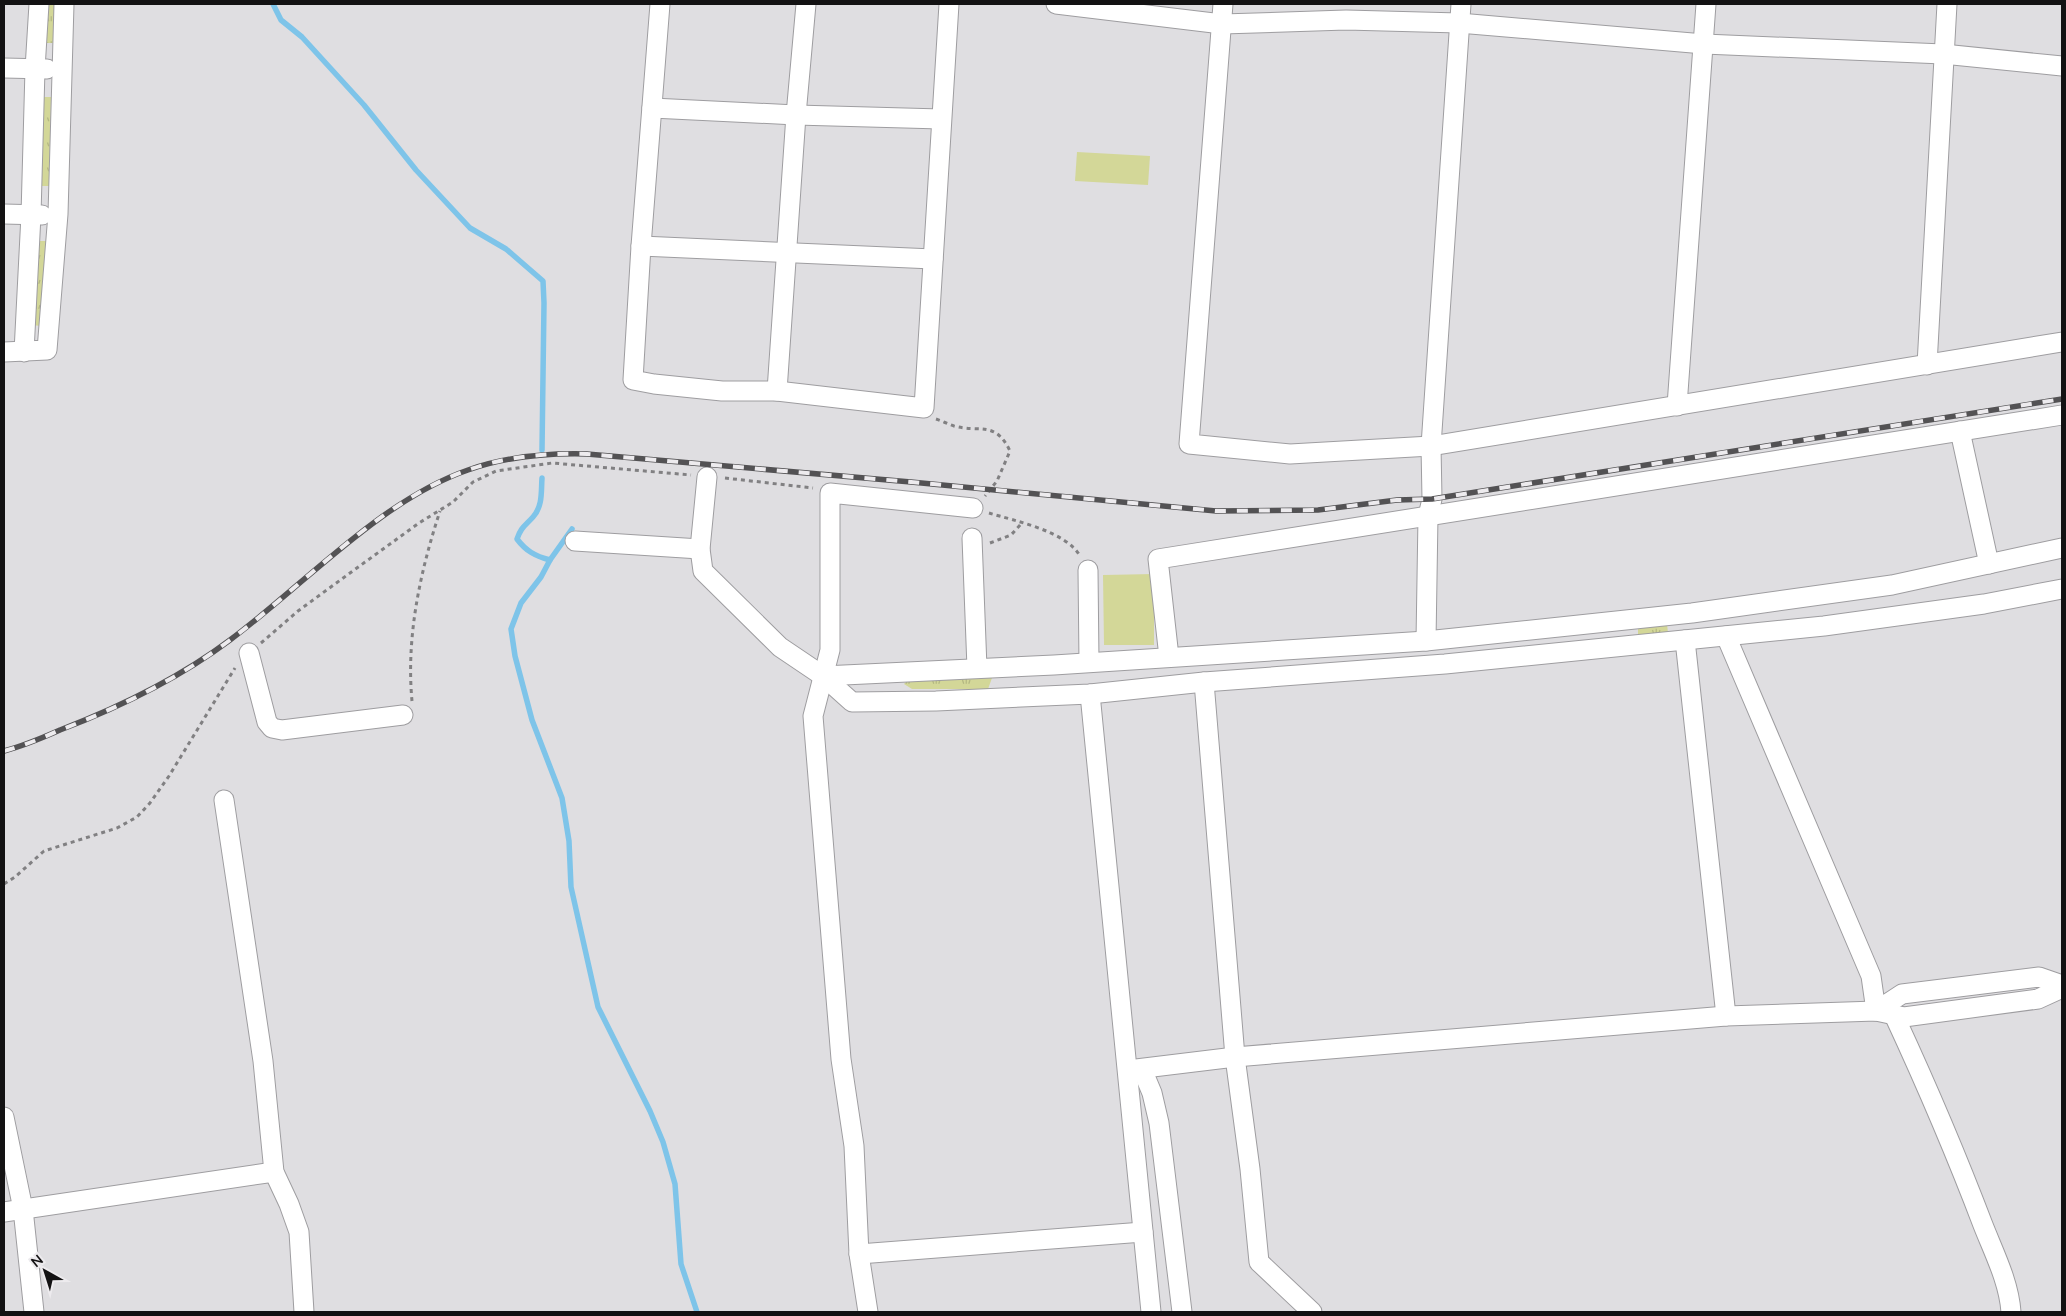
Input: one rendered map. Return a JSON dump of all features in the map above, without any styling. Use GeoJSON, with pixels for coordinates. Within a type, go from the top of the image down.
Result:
{"type":"FeatureCollection","features":[{"type":"Feature","properties":{"kind":"street"},"geometry":{"type":"LineString","coordinates":[[24,352],[39,4]]}},
{"type":"Feature","properties":{"kind":"street"},"geometry":{"type":"LineString","coordinates":[[4,352],[47,350],[58,214],[64,4]]}},
{"type":"Feature","properties":{"kind":"street"},"geometry":{"type":"LineString","coordinates":[[660,4],[641,246],[634,380],[722,391],[777,391],[924,408],[949,4]]}},
{"type":"Feature","properties":{"kind":"street"},"geometry":{"type":"LineString","coordinates":[[777,391],[796,115],[806,4]]}},
{"type":"Feature","properties":{"kind":"street"},"geometry":{"type":"LineString","coordinates":[[1056,4],[1222,24],[1346,20],[1459,23],[1704,44],[1943,54],[2062,66]]}},
{"type":"Feature","properties":{"kind":"street"},"geometry":{"type":"LineString","coordinates":[[1223,4],[1190,444],[1290,454],[1431,446],[2062,342]]}},
{"type":"Feature","properties":{"kind":"street"},"geometry":{"type":"LineString","coordinates":[[1426,641],[1428,516],[1432,499],[1431,446],[1460,4]]}},
{"type":"Feature","properties":{"kind":"street"},"geometry":{"type":"LineString","coordinates":[[1677,406],[1706,4]]}},
{"type":"Feature","properties":{"kind":"street"},"geometry":{"type":"LineString","coordinates":[[1927,365],[1946,4]]}},
{"type":"Feature","properties":{"kind":"street"},"geometry":{"type":"LineString","coordinates":[[4,68],[61,69]]}},
{"type":"Feature","properties":{"kind":"street"},"geometry":{"type":"LineString","coordinates":[[652,108],[942,120]]}},
{"type":"Feature","properties":{"kind":"street"},"geometry":{"type":"LineString","coordinates":[[4,214],[58,214]]}},
{"type":"Feature","properties":{"kind":"street"},"geometry":{"type":"LineString","coordinates":[[641,246],[933,259]]}},
{"type":"Feature","properties":{"kind":"street"},"geometry":{"type":"LineString","coordinates":[[1168,657],[1158,559],[2062,415]]}},
{"type":"Feature","properties":{"kind":"street"},"geometry":{"type":"LineString","coordinates":[[1960,431],[1989,564]]}},
{"type":"Feature","properties":{"kind":"street"},"geometry":{"type":"LineString","coordinates":[[707,477],[700,549],[703,571],[780,647],[823,676],[852,702],[936,701],[1090,694],[1204,682],[1446,664],[1824,626],[1975,605],[2062,589]]}},
{"type":"Feature","properties":{"kind":"street"},"geometry":{"type":"LineString","coordinates":[[868,1312],[859,1254],[854,1146],[841,1059],[813,716],[830,650],[830,493],[973,508]]}},
{"type":"Feature","properties":{"kind":"street"},"geometry":{"type":"LineString","coordinates":[[575,541],[700,549]]}},
{"type":"Feature","properties":{"kind":"street"},"geometry":{"type":"LineString","coordinates":[[973,544],[977,668]]}},
{"type":"Feature","properties":{"kind":"street"},"geometry":{"type":"LineString","coordinates":[[823,676],[1426,641],[1702,612],[1892,584],[2062,548]]}},
{"type":"Feature","properties":{"kind":"street"},"geometry":{"type":"LineString","coordinates":[[1088,570],[1089,662]]}},
{"type":"Feature","properties":{"kind":"street"},"geometry":{"type":"LineString","coordinates":[[1726,636],[1885,1013],[1930,1092],[2005,1283],[2011,1312]]}},
{"type":"Feature","properties":{"kind":"street"},"geometry":{"type":"LineString","coordinates":[[1685,640],[1726,1016]]}},
{"type":"Feature","properties":{"kind":"street"},"geometry":{"type":"LineString","coordinates":[[249,653],[267,722],[272,728],[282,730],[403,715]]}},
{"type":"Feature","properties":{"kind":"street"},"geometry":{"type":"LineString","coordinates":[[1204,682],[1235,1057],[1250,1169],[1259,1262],[1312,1312]]}},
{"type":"Feature","properties":{"kind":"street"},"geometry":{"type":"LineString","coordinates":[[1090,694],[1135,1070],[1134,1155],[1150,1312]]}},
{"type":"Feature","properties":{"kind":"street"},"geometry":{"type":"LineString","coordinates":[[224,800],[263,1061],[274,1172],[289,1204],[299,1232],[304,1312]]}},
{"type":"Feature","properties":{"kind":"street"},"geometry":{"type":"LineString","coordinates":[[1135,1070],[1235,1057],[1726,1016],[1885,1013],[1902,994],[2039,977],[2062,986]]}},
{"type":"Feature","properties":{"kind":"street"},"geometry":{"type":"LineString","coordinates":[[1135,1070],[1152,1093],[1159,1123],[1182,1312]]}},
{"type":"Feature","properties":{"kind":"street"},"geometry":{"type":"LineString","coordinates":[[4,1118],[23,1209],[34,1312]]}},
{"type":"Feature","properties":{"kind":"street"},"geometry":{"type":"LineString","coordinates":[[4,1212],[274,1172]]}},
{"type":"Feature","properties":{"kind":"street"},"geometry":{"type":"LineString","coordinates":[[859,1254],[1142,1232]]}},
{"type":"Feature","properties":{"kind":"path"},"geometry":{"type":"LineString","coordinates":[[924,408],[934,418],[955,426],[992,431],[1004,438],[1010,451],[997,481],[973,508],[1053,534],[1076,549],[1088,570]]}},
{"type":"Feature","properties":{"kind":"path"},"geometry":{"type":"LineString","coordinates":[[4,884],[15,878],[44,851],[117,828],[138,817],[150,804],[169,776],[229,676],[249,653],[298,611],[419,523],[453,502],[473,482],[496,471],[552,463],[820,489],[830,493]]}},
{"type":"Feature","properties":{"kind":"path"},"geometry":{"type":"LineString","coordinates":[[403,715],[412,712],[410,678],[417,601],[431,539],[440,510]]}},
{"type":"Feature","properties":{"kind":"path"},"geometry":{"type":"LineString","coordinates":[[973,544],[1011,535],[1022,524]]}},
{"type":"Feature","properties":{"kind":"green space"},"geometry":{"type":"Polygon","coordinates":[[[47,4],[56,4],[54,43],[45,43],[47,4]]]}},
{"type":"Feature","properties":{"kind":"green space"},"geometry":{"type":"Polygon","coordinates":[[[42,97],[51,97],[49,186],[39,186],[42,97]]]}},
{"type":"Feature","properties":{"kind":"green space"},"geometry":{"type":"Polygon","coordinates":[[[1077,152],[1150,156],[1148,185],[1075,181],[1077,152]]]}},
{"type":"Feature","properties":{"kind":"green space"},"geometry":{"type":"Polygon","coordinates":[[[38,241],[46,241],[41,326],[32,325],[38,241]]]}},
{"type":"Feature","properties":{"kind":"green space"},"geometry":{"type":"Polygon","coordinates":[[[1154,574],[1154,645],[1104,645],[1103,575],[1154,574]]]}},
{"type":"Feature","properties":{"kind":"green space"},"geometry":{"type":"Polygon","coordinates":[[[1667,624],[1668,633],[1638,635],[1638,628],[1667,624]]]}},
{"type":"Feature","properties":{"kind":"green space"},"geometry":{"type":"Polygon","coordinates":[[[992,678],[988,689],[912,689],[904,684],[908,680],[992,678]]]}},
{"type":"Feature","properties":{"kind":"waterway"},"geometry":{"type":"LineString","coordinates":[[273,4],[281,20],[302,37],[364,105],[416,170],[470,228],[506,249],[543,281],[542,450]]}},
{"type":"Feature","properties":{"kind":"waterway"},"geometry":{"type":"LineString","coordinates":[[542,478],[541,498],[536,513],[522,529],[517,539],[531,552],[550,560],[541,577],[521,603],[511,629],[515,656],[532,720],[562,798],[569,841],[571,887],[598,1007],[650,1111],[663,1142],[675,1184],[681,1264],[697,1312]]}},
{"type":"Feature","properties":{"kind":"waterway"},"geometry":{"type":"LineString","coordinates":[[550,560],[572,529]]}},
{"type":"Feature","properties":{"kind":"railway"},"geometry":{"type":"LineString","coordinates":[[4,751],[32,742],[105,712],[169,680],[230,640],[374,522],[405,501],[436,484],[468,470],[497,461],[542,455],[587,454],[1216,511],[1318,510],[1397,500],[1432,499],[2062,399]]}}]}
